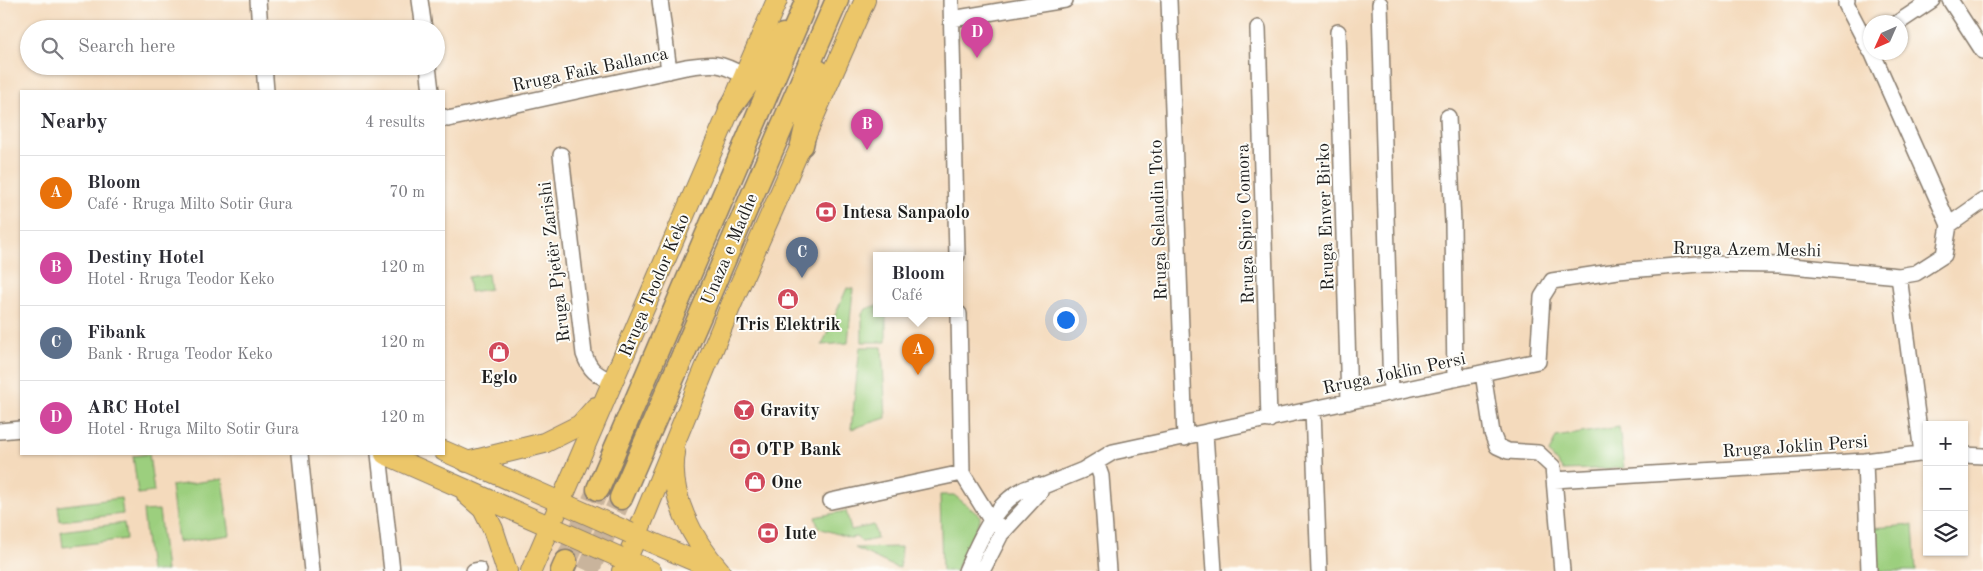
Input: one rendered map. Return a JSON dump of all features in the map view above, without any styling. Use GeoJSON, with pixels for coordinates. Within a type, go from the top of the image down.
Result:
{"type":"FeatureCollection","features":[{"type":"Feature","properties":{"kind":"highway","name":"Unaza e Madhe"},"geometry":{"type":"LineString","coordinates":[[621,498],[837,0]]}},
{"type":"Feature","properties":{"kind":"highway","name":"Unaza e Madhe"},"geometry":{"type":"LineString","coordinates":[[598,489],[804,7]]}},
{"type":"Feature","properties":{"kind":"highway"},"geometry":{"type":"LineString","coordinates":[[730,108],[804,7]]}},
{"type":"Feature","properties":{"kind":"highway"},"geometry":{"type":"LineString","coordinates":[[802,146],[812,93],[820,66],[826,24]]}},
{"type":"Feature","properties":{"kind":"main road","name":"Rruga Teodor Keko"},"geometry":{"type":"LineString","coordinates":[[531,571],[565,504],[608,390],[777,0]]}},
{"type":"Feature","properties":{"kind":"main road"},"geometry":{"type":"LineString","coordinates":[[622,562],[865,0]]}},
{"type":"Feature","properties":{"kind":"main road"},"geometry":{"type":"LineString","coordinates":[[467,462],[526,448],[562,435],[580,425],[608,390]]}},
{"type":"Feature","properties":{"kind":"main road"},"geometry":{"type":"LineString","coordinates":[[677,436],[673,463],[675,483],[682,509],[697,540],[719,571]]}},
{"type":"Feature","properties":{"kind":"main road"},"geometry":{"type":"LineString","coordinates":[[445,451],[719,571]]}},
{"type":"Feature","properties":{"kind":"main road"},"geometry":{"type":"LineString","coordinates":[[387,455],[554,528],[622,562],[651,571]]}},
{"type":"Feature","properties":{"kind":"main road"},"geometry":{"type":"LineString","coordinates":[[459,486],[483,509],[493,528],[507,571]]}},
{"type":"Feature","properties":{"kind":"street"},"geometry":{"type":"LineString","coordinates":[[258,0],[259,20]]}},
{"type":"Feature","properties":{"kind":"street"},"geometry":{"type":"LineString","coordinates":[[420,0],[423,20]]}},
{"type":"Feature","properties":{"kind":"street"},"geometry":{"type":"LineString","coordinates":[[660,0],[669,71]]}},
{"type":"Feature","properties":{"kind":"street"},"geometry":{"type":"LineString","coordinates":[[951,0],[957,252]]}},
{"type":"Feature","properties":{"kind":"street"},"geometry":{"type":"LineString","coordinates":[[952,19],[1065,0]]}},
{"type":"Feature","properties":{"kind":"street","name":"Rruga Selaudin Toto"},"geometry":{"type":"LineString","coordinates":[[1168,0],[1185,438]]}},
{"type":"Feature","properties":{"kind":"street"},"geometry":{"type":"LineString","coordinates":[[1847,0],[1846,4],[1863,34]]}},
{"type":"Feature","properties":{"kind":"street"},"geometry":{"type":"LineString","coordinates":[[1908,16],[1932,0]]}},
{"type":"Feature","properties":{"kind":"street"},"geometry":{"type":"LineString","coordinates":[[1950,0],[1983,51]]}},
{"type":"Feature","properties":{"kind":"street"},"geometry":{"type":"LineString","coordinates":[[1380,4],[1391,393]]}},
{"type":"Feature","properties":{"kind":"street","name":"Rruga Spiro Comora"},"geometry":{"type":"LineString","coordinates":[[1258,28],[1269,420]]}},
{"type":"Feature","properties":{"kind":"street","name":"Rruga Enver Birko"},"geometry":{"type":"LineString","coordinates":[[1338,32],[1350,402]]}},
{"type":"Feature","properties":{"kind":"street"},"geometry":{"type":"LineString","coordinates":[[1876,60],[1949,225],[1983,201]]}},
{"type":"Feature","properties":{"kind":"street","name":"Rruga Faik Ballanca"},"geometry":{"type":"LineString","coordinates":[[445,118],[448,119],[686,67],[719,64],[744,76]]}},
{"type":"Feature","properties":{"kind":"street"},"geometry":{"type":"LineString","coordinates":[[265,75],[266,90]]}},
{"type":"Feature","properties":{"kind":"street"},"geometry":{"type":"LineString","coordinates":[[429,75],[432,90]]}},
{"type":"Feature","properties":{"kind":"street"},"geometry":{"type":"LineString","coordinates":[[1448,117],[1453,223],[1455,379]]}},
{"type":"Feature","properties":{"kind":"street","name":"Rruga Pjetër Zarishi"},"geometry":{"type":"LineString","coordinates":[[560,155],[584,354],[588,367],[597,375],[608,390]]}},
{"type":"Feature","properties":{"kind":"street","name":"Rruga Azem Meshi"},"geometry":{"type":"LineString","coordinates":[[1483,373],[1538,361],[1542,297],[1552,281],[1618,271],[1698,264],[1781,265],[1899,276],[1916,273],[1944,255],[1949,225]]}},
{"type":"Feature","properties":{"kind":"street"},"geometry":{"type":"LineString","coordinates":[[1899,276],[1923,446]]}},
{"type":"Feature","properties":{"kind":"street"},"geometry":{"type":"LineString","coordinates":[[959,317],[962,473],[991,520],[1005,530]]}},
{"type":"Feature","properties":{"kind":"street","name":"Rruga Joklin Persi"},"geometry":{"type":"LineString","coordinates":[[966,571],[984,530],[1008,500],[1031,486],[1038,485],[1041,487],[1083,470],[1113,452],[1483,373],[1492,433],[1497,446],[1508,451],[1538,452],[1553,467],[1554,480],[1865,461],[1923,453]]}},
{"type":"Feature","properties":{"kind":"street"},"geometry":{"type":"LineString","coordinates":[[1313,410],[1319,571]]}},
{"type":"Feature","properties":{"kind":"street"},"geometry":{"type":"LineString","coordinates":[[0,431],[20,429]]}},
{"type":"Feature","properties":{"kind":"street"},"geometry":{"type":"LineString","coordinates":[[1205,433],[1214,571]]}},
{"type":"Feature","properties":{"kind":"street"},"geometry":{"type":"LineString","coordinates":[[300,455],[312,571]]}},
{"type":"Feature","properties":{"kind":"street"},"geometry":{"type":"LineString","coordinates":[[379,455],[392,571]]}},
{"type":"Feature","properties":{"kind":"street"},"geometry":{"type":"LineString","coordinates":[[1968,455],[1983,456]]}},
{"type":"Feature","properties":{"kind":"street"},"geometry":{"type":"LineString","coordinates":[[1865,461],[1869,571]]}},
{"type":"Feature","properties":{"kind":"street"},"geometry":{"type":"LineString","coordinates":[[1096,462],[1101,476],[1108,571]]}},
{"type":"Feature","properties":{"kind":"street"},"geometry":{"type":"LineString","coordinates":[[831,501],[962,473]]}},
{"type":"Feature","properties":{"kind":"street"},"geometry":{"type":"LineString","coordinates":[[1554,480],[1562,571]]}},
{"type":"Feature","properties":{"kind":"street"},"geometry":{"type":"LineString","coordinates":[[982,571],[1005,530],[1040,492],[1041,487]]}},
{"type":"Feature","properties":{"kind":"green space"},"geometry":{"type":"Polygon","coordinates":[[[488,274],[490,289],[470,292],[468,277],[488,274]]]}},
{"type":"Feature","properties":{"kind":"green space"},"geometry":{"type":"Polygon","coordinates":[[[847,288],[853,289],[848,343],[822,345],[847,288]]]}},
{"type":"Feature","properties":{"kind":"green space"},"geometry":{"type":"Polygon","coordinates":[[[873,306],[873,317],[886,317],[886,342],[862,342],[862,314],[866,309],[873,306]]]}},
{"type":"Feature","properties":{"kind":"green space"},"geometry":{"type":"Polygon","coordinates":[[[860,347],[882,347],[886,418],[851,429],[860,347]]]}},
{"type":"Feature","properties":{"kind":"green space"},"geometry":{"type":"Polygon","coordinates":[[[1619,427],[1624,468],[1563,470],[1549,453],[1556,437],[1619,427]]]}},
{"type":"Feature","properties":{"kind":"green space"},"geometry":{"type":"Polygon","coordinates":[[[149,455],[154,492],[138,494],[133,456],[149,455]]]}},
{"type":"Feature","properties":{"kind":"green space"},"geometry":{"type":"Polygon","coordinates":[[[222,479],[230,535],[178,542],[171,486],[222,479]]]}},
{"type":"Feature","properties":{"kind":"green space"},"geometry":{"type":"Polygon","coordinates":[[[940,495],[954,495],[980,516],[980,520],[956,571],[942,571],[940,495]]]}},
{"type":"Feature","properties":{"kind":"green space"},"geometry":{"type":"Polygon","coordinates":[[[121,498],[123,514],[60,521],[58,506],[121,498]]]}},
{"type":"Feature","properties":{"kind":"green space"},"geometry":{"type":"Polygon","coordinates":[[[159,510],[166,571],[150,571],[143,511],[159,510]]]}},
{"type":"Feature","properties":{"kind":"green space"},"geometry":{"type":"Polygon","coordinates":[[[846,511],[851,530],[874,525],[877,539],[862,542],[856,537],[850,538],[819,528],[815,517],[846,511]]]}},
{"type":"Feature","properties":{"kind":"green space"},"geometry":{"type":"Polygon","coordinates":[[[124,523],[126,539],[63,547],[61,531],[124,523]]]}},
{"type":"Feature","properties":{"kind":"green space"},"geometry":{"type":"Polygon","coordinates":[[[1913,525],[1916,571],[1874,571],[1872,528],[1913,525]]]}},
{"type":"Feature","properties":{"kind":"green space"},"geometry":{"type":"Polygon","coordinates":[[[901,547],[900,568],[855,548],[901,547]]]}},
{"type":"Feature","properties":{"kind":"tunnel"},"geometry":{"type":"LineString","coordinates":[[566,562],[598,489]]}},
{"type":"Feature","properties":{"kind":"tunnel"},"geometry":{"type":"LineString","coordinates":[[588,571],[621,498]]}},
{"type":"Feature","properties":{"kind":"place","name":"ARC Hotel"},"geometry":{"type":"Point","coordinates":[977,58]}},
{"type":"Feature","properties":{"kind":"place","name":"Destiny Hotel"},"geometry":{"type":"Point","coordinates":[867,150]}},
{"type":"Feature","properties":{"kind":"place","name":"Intesa Sanpaolo"},"geometry":{"type":"Point","coordinates":[826,212]}},
{"type":"Feature","properties":{"kind":"place","name":"Fibank"},"geometry":{"type":"Point","coordinates":[802,278]}},
{"type":"Feature","properties":{"kind":"place","name":"Tris Elektrik"},"geometry":{"type":"Point","coordinates":[788,299]}},
{"type":"Feature","properties":{"kind":"place","name":"Eglo"},"geometry":{"type":"Point","coordinates":[499,352]}},
{"type":"Feature","properties":{"kind":"place","name":"Bloom"},"geometry":{"type":"Point","coordinates":[918,375]}},
{"type":"Feature","properties":{"kind":"place","name":"Gravity"},"geometry":{"type":"Point","coordinates":[744,410]}},
{"type":"Feature","properties":{"kind":"place","name":"OTP Bank"},"geometry":{"type":"Point","coordinates":[740,449]}},
{"type":"Feature","properties":{"kind":"place","name":"One"},"geometry":{"type":"Point","coordinates":[755,482]}},
{"type":"Feature","properties":{"kind":"place","name":"Iute"},"geometry":{"type":"Point","coordinates":[768,533]}}]}
